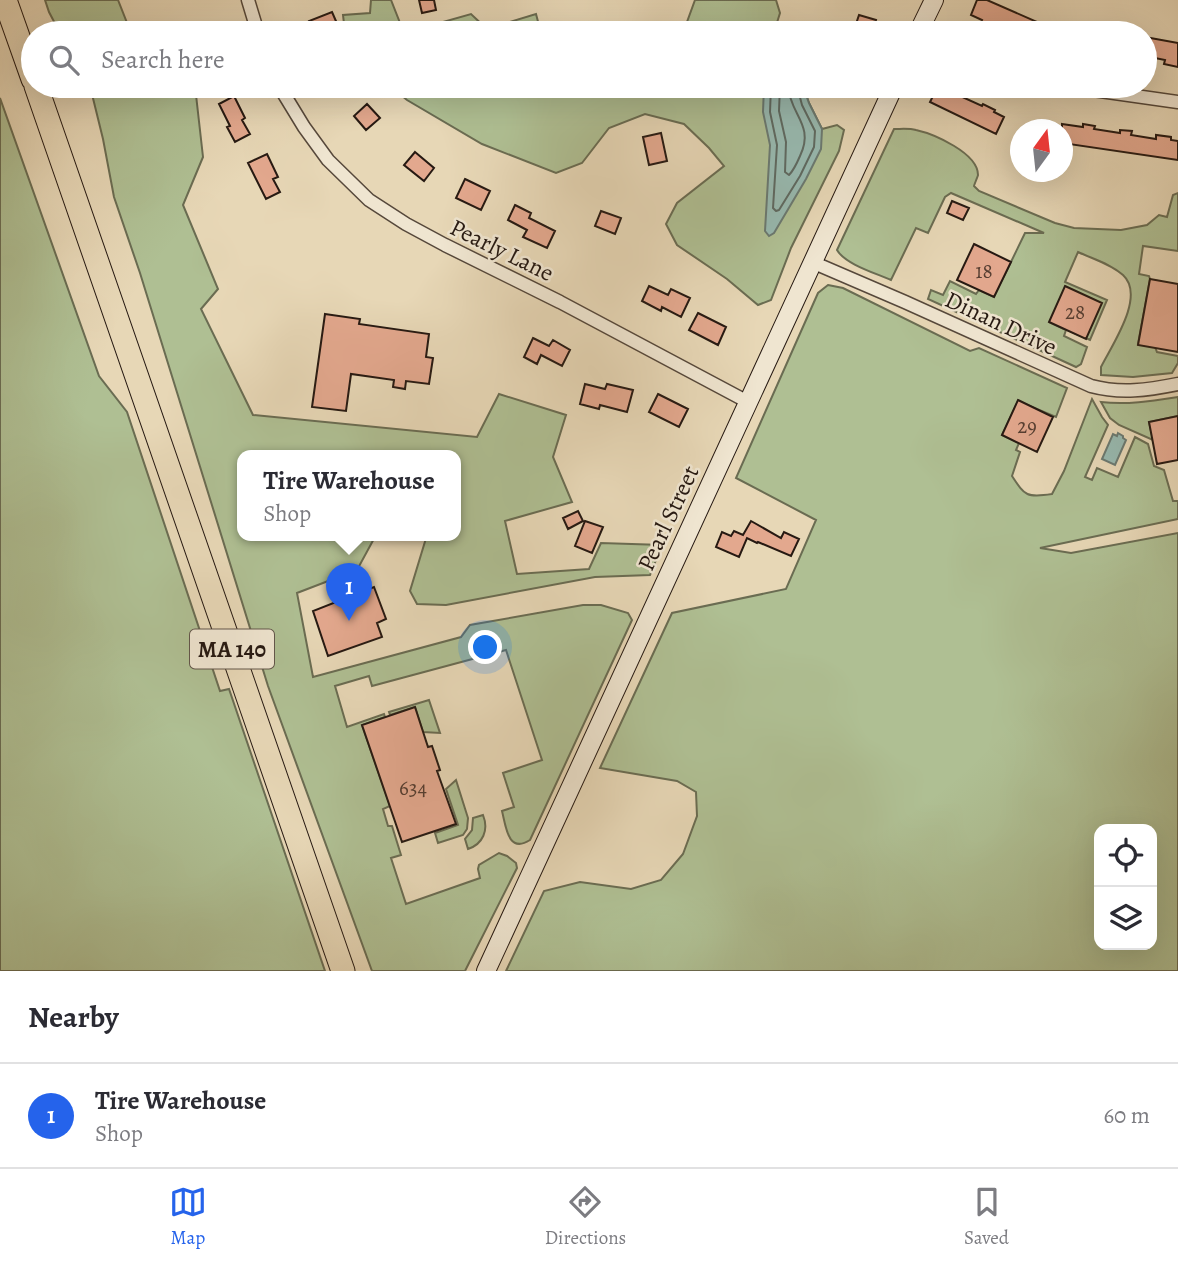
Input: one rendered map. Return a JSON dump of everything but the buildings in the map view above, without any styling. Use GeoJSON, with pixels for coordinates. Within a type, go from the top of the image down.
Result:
{"type":"FeatureCollection","features":[{"type":"Feature","properties":{"kind":"highway"},"geometry":{"type":"LineString","coordinates":[[5,0],[21,45]]}},
{"type":"Feature","properties":{"kind":"highway","name":"MA 140"},"geometry":{"type":"LineString","coordinates":[[40,98],[344,971]]}},
{"type":"Feature","properties":{"kind":"main road"},"geometry":{"type":"LineString","coordinates":[[924,21],[934,0]]}},
{"type":"Feature","properties":{"kind":"main road","name":"Pearl Street"},"geometry":{"type":"LineString","coordinates":[[486,971],[888,98]]}},
{"type":"Feature","properties":{"kind":"street"},"geometry":{"type":"LineString","coordinates":[[248,0],[254,21]]}},
{"type":"Feature","properties":{"kind":"street","name":"Pearly Lane"},"geometry":{"type":"LineString","coordinates":[[286,98],[328,160],[369,200],[445,245],[560,302],[748,402]]}},
{"type":"Feature","properties":{"kind":"street"},"geometry":{"type":"LineString","coordinates":[[1150,98],[1178,102]]}},
{"type":"Feature","properties":{"kind":"street","name":"Dinan Drive"},"geometry":{"type":"LineString","coordinates":[[812,262],[1102,390],[1131,392],[1178,384]]}},
{"type":"Feature","properties":{"kind":"green space"},"geometry":{"type":"Polygon","coordinates":[[[45,0],[118,0],[126,21],[54,21],[45,0]]]}},
{"type":"Feature","properties":{"kind":"green space"},"geometry":{"type":"Polygon","coordinates":[[[371,0],[391,0],[399,21],[344,21],[343,15],[370,13],[371,0]]]}},
{"type":"Feature","properties":{"kind":"green space"},"geometry":{"type":"Polygon","coordinates":[[[695,0],[776,0],[780,13],[778,21],[687,21],[695,0]]]}},
{"type":"Feature","properties":{"kind":"green space"},"geometry":{"type":"Polygon","coordinates":[[[471,14],[478,21],[446,21],[471,14]]]}},
{"type":"Feature","properties":{"kind":"green space"},"geometry":{"type":"Polygon","coordinates":[[[536,14],[538,21],[513,21],[536,14]]]}},
{"type":"Feature","properties":{"kind":"green space"},"geometry":{"type":"Polygon","coordinates":[[[0,98],[99,376],[127,412],[220,691],[229,689],[325,971],[0,971],[0,98]]]}},
{"type":"Feature","properties":{"kind":"green space"},"geometry":{"type":"Polygon","coordinates":[[[93,98],[196,98],[203,157],[183,205],[218,289],[201,309],[253,415],[477,437],[499,394],[566,415],[553,457],[572,502],[505,521],[517,574],[589,569],[601,543],[662,545],[650,575],[595,577],[446,605],[417,604],[410,591],[425,541],[461,541],[461,450],[237,450],[237,541],[373,541],[357,570],[297,593],[313,677],[461,637],[470,625],[583,605],[601,605],[628,613],[632,620],[530,840],[523,843],[517,844],[513,841],[507,831],[502,811],[514,807],[503,773],[542,760],[506,650],[372,686],[369,676],[335,686],[347,727],[384,714],[385,717],[362,725],[390,806],[383,809],[388,826],[392,826],[401,855],[391,858],[406,904],[480,878],[479,865],[499,853],[516,863],[517,868],[465,971],[372,971],[268,686],[114,197],[93,98]]]}},
{"type":"Feature","properties":{"kind":"green space"},"geometry":{"type":"Polygon","coordinates":[[[405,98],[807,98],[822,129],[837,125],[844,130],[839,151],[791,248],[771,300],[758,305],[727,279],[677,245],[666,224],[677,203],[724,166],[684,124],[645,114],[609,128],[582,163],[556,173],[482,144],[405,98]]]}},
{"type":"Feature","properties":{"kind":"green space"},"geometry":{"type":"Polygon","coordinates":[[[894,129],[911,129],[944,140],[971,159],[978,175],[974,186],[979,191],[1055,223],[1074,228],[1121,230],[1147,225],[1159,215],[1167,217],[1173,195],[1178,193],[1178,251],[1143,246],[1139,274],[1149,276],[1150,279],[1138,344],[1155,347],[1157,352],[1178,356],[1178,363],[1172,373],[1133,377],[1101,375],[1101,367],[1119,334],[1129,308],[1129,284],[1123,275],[1113,268],[1078,252],[1065,282],[1107,300],[1090,340],[1049,322],[1066,330],[1064,336],[1087,347],[1081,364],[1076,367],[928,299],[931,290],[943,295],[950,281],[976,294],[979,290],[994,297],[1025,233],[1044,233],[951,193],[945,197],[928,233],[916,228],[891,280],[861,268],[841,255],[837,250],[894,129]]]}},
{"type":"Feature","properties":{"kind":"green space"},"geometry":{"type":"Polygon","coordinates":[[[828,285],[843,288],[970,351],[979,348],[1067,388],[1056,417],[1018,401],[1002,435],[1019,443],[1016,450],[1020,452],[1012,476],[1028,494],[1052,494],[1064,471],[1092,399],[1108,425],[1085,477],[1092,480],[1097,468],[1118,477],[1135,437],[1148,444],[1154,466],[1164,470],[1173,501],[1178,501],[1178,519],[1040,548],[1071,553],[1178,533],[1178,971],[506,971],[544,891],[580,882],[631,889],[661,880],[683,854],[697,816],[696,792],[677,781],[600,768],[672,613],[786,589],[816,520],[736,478],[818,293],[828,285]]]}},
{"type":"Feature","properties":{"kind":"green space"},"geometry":{"type":"Polygon","coordinates":[[[1178,397],[1178,416],[1149,422],[1153,440],[1119,425],[1110,418],[1101,402],[1130,403],[1178,397]]]}},
{"type":"Feature","properties":{"kind":"green space"},"geometry":{"type":"Polygon","coordinates":[[[429,700],[440,733],[423,732],[415,707],[390,715],[389,712],[429,700]]]}},
{"type":"Feature","properties":{"kind":"green space"},"geometry":{"type":"Polygon","coordinates":[[[456,780],[468,818],[467,829],[463,835],[438,843],[435,833],[458,825],[446,789],[456,780]]]}},
{"type":"Feature","properties":{"kind":"green space"},"geometry":{"type":"Polygon","coordinates":[[[483,815],[483,836],[478,844],[468,849],[465,839],[472,830],[473,818],[483,815]]]}},
{"type":"Feature","properties":{"kind":"water"},"geometry":{"type":"Polygon","coordinates":[[[764,98],[807,98],[822,129],[821,149],[774,233],[769,236],[765,231],[770,145],[763,112],[764,98]]]}},
{"type":"Feature","properties":{"kind":"water"},"geometry":{"type":"Polygon","coordinates":[[[1118,433],[1126,440],[1115,465],[1102,459],[1113,434],[1117,436],[1118,433]]]}},
{"type":"Feature","properties":{"kind":"place","name":"Tire Warehouse"},"geometry":{"type":"Point","coordinates":[349,621]}}]}
